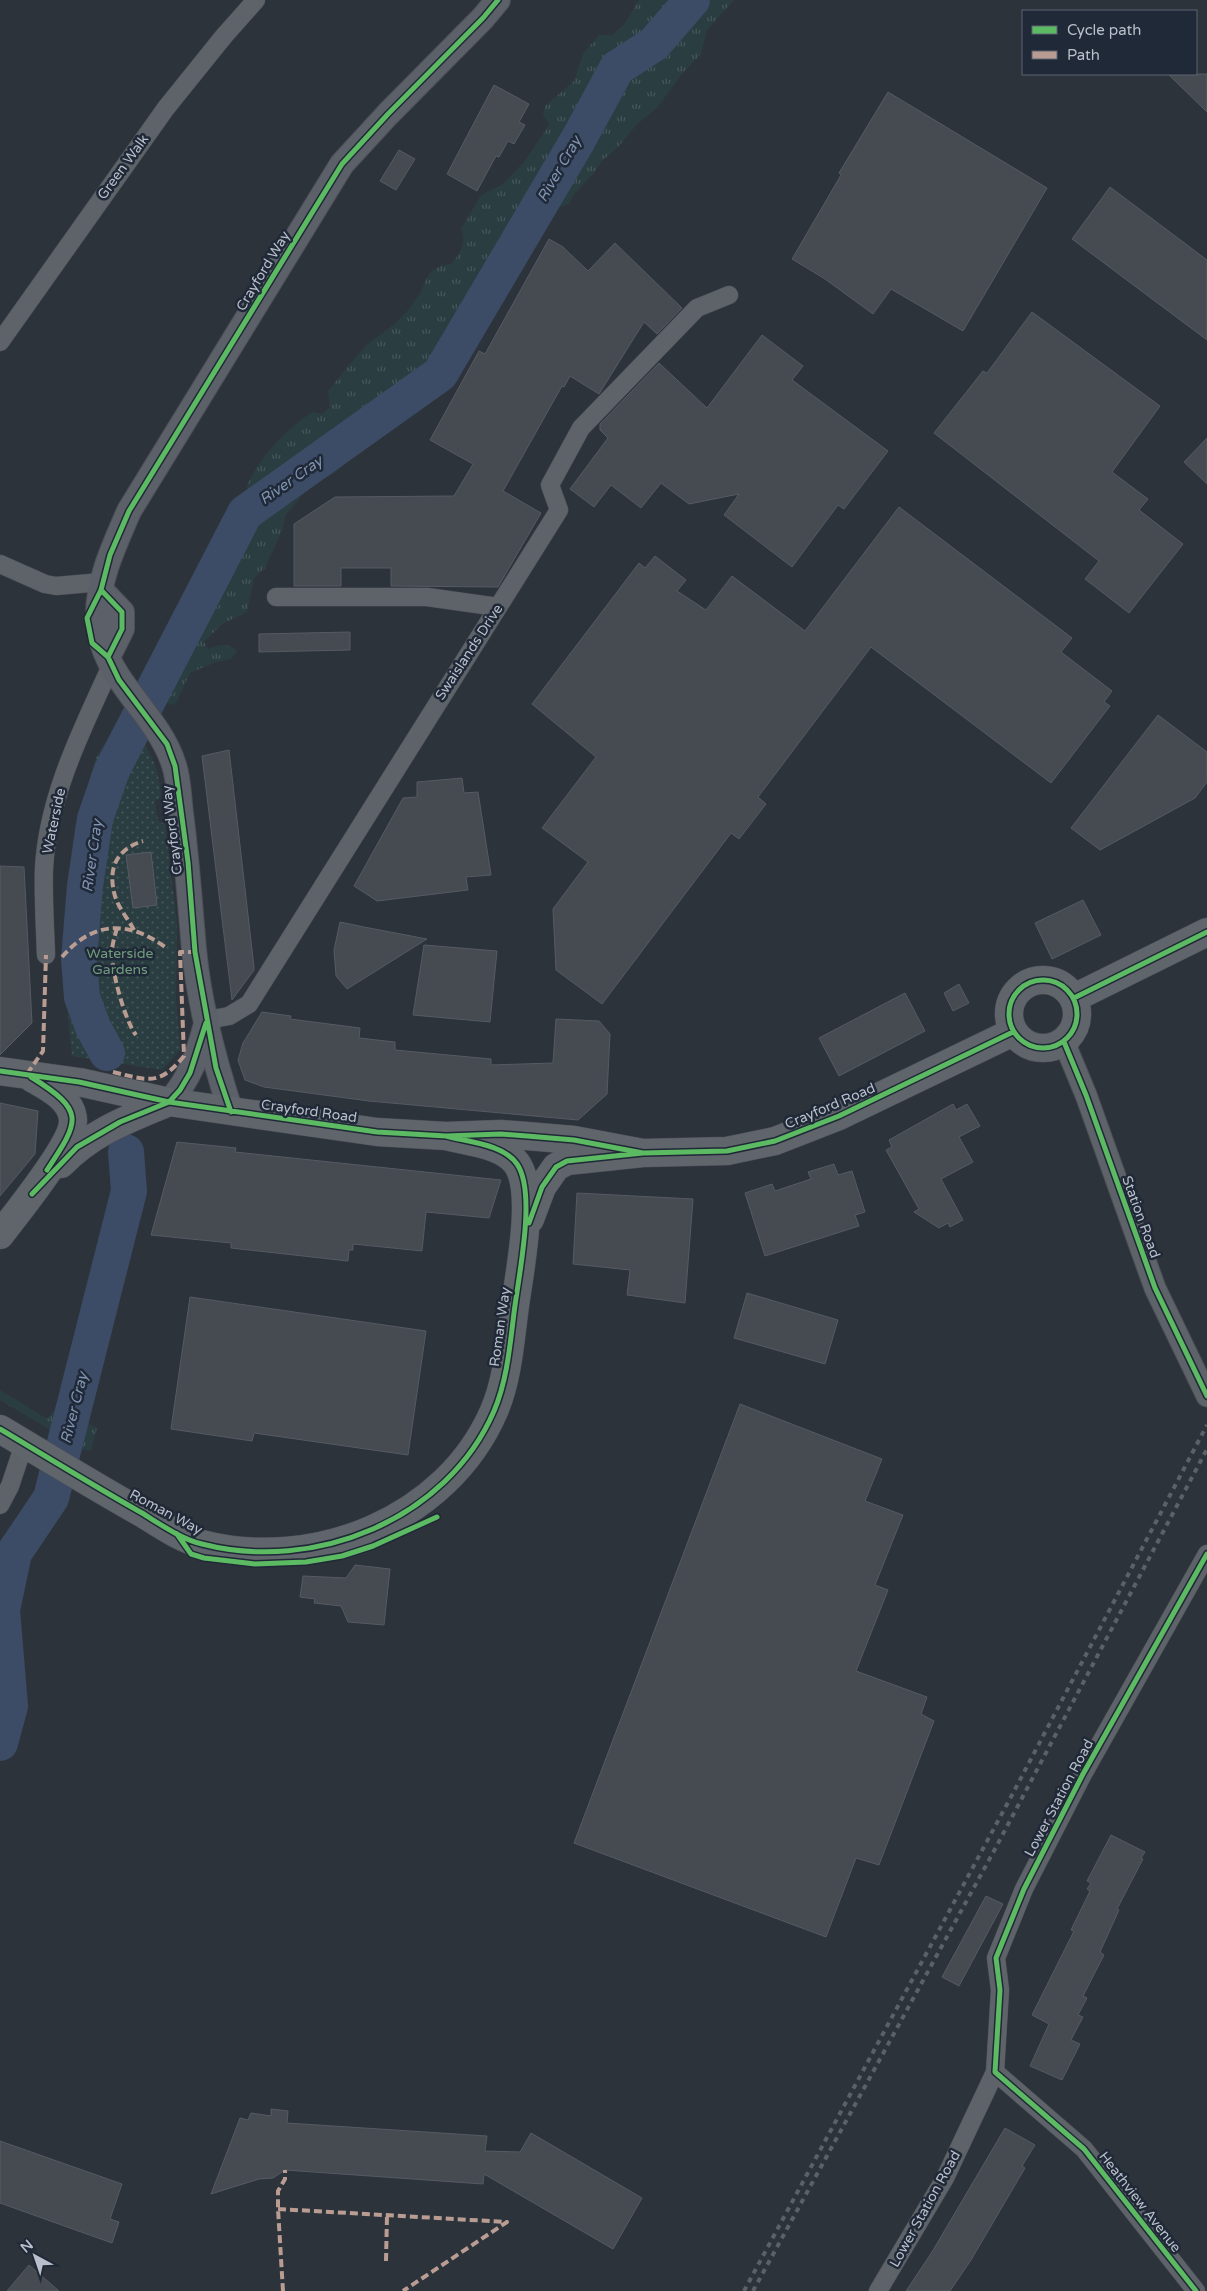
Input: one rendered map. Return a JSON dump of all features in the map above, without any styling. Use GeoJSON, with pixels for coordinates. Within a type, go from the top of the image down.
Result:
{"type":"FeatureCollection","features":[{"type":"Feature","properties":{"kind":"main road","name":"Crayford Way"},"geometry":{"type":"LineString","coordinates":[[231,1112],[216,1068],[195,952],[188,862],[175,766],[167,744],[109,662],[98,616],[101,586],[110,555],[129,511],[342,164],[388,114],[483,18],[498,0]]}},
{"type":"Feature","properties":{"kind":"main road"},"geometry":{"type":"LineString","coordinates":[[1074,998],[1207,932]]}},
{"type":"Feature","properties":{"kind":"main road"},"geometry":{"type":"LineString","coordinates":[[1041,980],[1054,981],[1066,988],[1074,998],[1078,1010],[1077,1022],[1072,1033],[1064,1042],[1051,1048],[1036,1048],[1023,1043],[1013,1032],[1009,1019],[1010,1005],[1016,992],[1027,984],[1041,980]]}},
{"type":"Feature","properties":{"kind":"main road","name":"Crayford Way"},"geometry":{"type":"LineString","coordinates":[[169,1102],[180,1090],[190,1073],[207,1020]]}},
{"type":"Feature","properties":{"kind":"main road","name":"Crayford Road"},"geometry":{"type":"LineString","coordinates":[[556,1167],[568,1160],[643,1153],[727,1151],[776,1141],[839,1116],[1013,1032]]}},
{"type":"Feature","properties":{"kind":"main road","name":"Crayford Road"},"geometry":{"type":"LineString","coordinates":[[0,1071],[79,1082],[169,1102],[377,1132],[446,1136],[501,1134],[574,1140],[643,1153]]}},
{"type":"Feature","properties":{"kind":"main road"},"geometry":{"type":"LineString","coordinates":[[0,1235],[32,1194],[68,1139],[73,1119],[69,1107],[58,1094],[27,1074]]}},
{"type":"Feature","properties":{"kind":"main road"},"geometry":{"type":"LineString","coordinates":[[32,1194],[77,1148],[120,1122],[169,1102]]}},
{"type":"Feature","properties":{"kind":"main road","name":"Crayford Road"},"geometry":{"type":"LineString","coordinates":[[446,1136],[494,1148],[508,1155],[518,1165]]}},
{"type":"Feature","properties":{"kind":"main road","name":"Roman Way"},"geometry":{"type":"LineString","coordinates":[[0,1429],[168,1528],[201,1544],[255,1552],[300,1550],[361,1536],[397,1518],[424,1499],[450,1475],[473,1449],[494,1411],[504,1382],[525,1233],[526,1204],[523,1181],[518,1165]]}},
{"type":"Feature","properties":{"kind":"main road","name":"Roman Way"},"geometry":{"type":"LineString","coordinates":[[525,1233],[542,1187],[556,1167]]}},
{"type":"Feature","properties":{"kind":"street","name":"Green Walk"},"geometry":{"type":"LineString","coordinates":[[0,342],[166,108],[224,36],[256,0]]}},
{"type":"Feature","properties":{"kind":"street","name":"Swaislands Drive"},"geometry":{"type":"LineString","coordinates":[[207,1020],[229,1016],[248,1004],[559,510],[550,485],[581,428],[697,308],[729,295]]}},
{"type":"Feature","properties":{"kind":"street"},"geometry":{"type":"LineString","coordinates":[[0,564],[56,586],[101,586]]}},
{"type":"Feature","properties":{"kind":"street"},"geometry":{"type":"LineString","coordinates":[[276,597],[427,597],[498,607]]}},
{"type":"Feature","properties":{"kind":"street","name":"Waterside"},"geometry":{"type":"LineString","coordinates":[[46,955],[44,866],[58,793],[109,662]]}},
{"type":"Feature","properties":{"kind":"street","name":"Station Road"},"geometry":{"type":"LineString","coordinates":[[1064,1042],[1086,1095],[1155,1288],[1207,1396]]}},
{"type":"Feature","properties":{"kind":"street"},"geometry":{"type":"LineString","coordinates":[[0,1504],[30,1447]]}},
{"type":"Feature","properties":{"kind":"street","name":"Lower Station Road"},"geometry":{"type":"LineString","coordinates":[[878,2291],[946,2178],[995,2072],[1000,1990],[996,1958],[1024,1889],[1083,1774],[1207,1554]]}},
{"type":"Feature","properties":{"kind":"street","name":"Heathview Avenue"},"geometry":{"type":"LineString","coordinates":[[995,2072],[1084,2150],[1196,2291]]}},
{"type":"Feature","properties":{"kind":"green space"},"geometry":{"type":"Polygon","coordinates":[[[639,0],[734,0],[707,30],[701,54],[681,75],[657,108],[637,124],[619,146],[602,161],[593,174],[573,195],[569,204],[554,209],[543,222],[527,256],[500,295],[488,306],[440,391],[416,412],[387,426],[336,472],[308,488],[285,516],[283,528],[265,568],[254,578],[247,612],[222,624],[204,642],[208,649],[223,645],[230,646],[237,651],[231,659],[216,662],[190,673],[176,703],[171,705],[164,701],[154,684],[154,656],[174,641],[196,586],[220,570],[223,553],[246,506],[247,487],[258,466],[295,425],[313,412],[322,414],[330,407],[328,391],[353,361],[368,344],[390,328],[406,313],[431,272],[451,264],[460,252],[463,244],[461,229],[481,195],[503,184],[524,162],[549,124],[543,115],[545,106],[574,81],[583,54],[599,35],[612,35],[624,25],[639,0]]]}},
{"type":"Feature","properties":{"kind":"green space","name":"Waterside Gardens"},"geometry":{"type":"Polygon","coordinates":[[[123,715],[149,752],[157,771],[161,796],[155,802],[158,821],[165,824],[177,924],[176,998],[180,1050],[162,1070],[72,1056],[62,957],[75,826],[81,808],[84,808],[88,797],[85,795],[96,757],[123,715]]]}},
{"type":"Feature","properties":{"kind":"green space"},"geometry":{"type":"Polygon","coordinates":[[[0,1390],[47,1419],[57,1407],[97,1428],[91,1451],[84,1450],[0,1400],[0,1390]]]}},
{"type":"Feature","properties":{"kind":"building"},"geometry":{"type":"Polygon","coordinates":[[[1207,74],[1207,112],[1169,75],[1207,74]]]}},
{"type":"Feature","properties":{"kind":"building"},"geometry":{"type":"Polygon","coordinates":[[[494,85],[529,104],[519,122],[525,125],[514,144],[508,141],[499,157],[496,156],[477,191],[447,174],[494,85]]]}},
{"type":"Feature","properties":{"kind":"building"},"geometry":{"type":"Polygon","coordinates":[[[888,92],[1047,188],[963,331],[891,289],[873,314],[825,279],[792,259],[841,175],[839,173],[888,92]]]}},
{"type":"Feature","properties":{"kind":"building"},"geometry":{"type":"Polygon","coordinates":[[[399,150],[415,159],[396,190],[380,181],[399,150]]]}},
{"type":"Feature","properties":{"kind":"building"},"geometry":{"type":"Polygon","coordinates":[[[1110,187],[1207,260],[1207,340],[1072,239],[1110,187]]]}},
{"type":"Feature","properties":{"kind":"building"},"geometry":{"type":"Polygon","coordinates":[[[549,239],[563,247],[588,271],[615,243],[682,308],[657,334],[644,322],[599,394],[570,376],[564,387],[562,386],[503,491],[541,513],[498,587],[391,586],[391,568],[341,568],[341,586],[294,586],[294,524],[335,497],[454,496],[473,464],[430,440],[479,351],[485,354],[549,239]]]}},
{"type":"Feature","properties":{"kind":"building"},"geometry":{"type":"Polygon","coordinates":[[[1032,312],[1160,406],[1112,472],[1148,499],[1139,510],[1183,544],[1129,613],[1085,579],[1099,561],[934,433],[983,371],[987,373],[1032,312]]]}},
{"type":"Feature","properties":{"kind":"building"},"geometry":{"type":"Polygon","coordinates":[[[762,335],[803,366],[792,380],[888,451],[844,509],[838,505],[792,567],[724,515],[739,494],[689,504],[661,483],[641,508],[611,485],[594,507],[570,489],[608,438],[600,430],[600,424],[659,363],[707,408],[762,335]]]}},
{"type":"Feature","properties":{"kind":"building"},"geometry":{"type":"Polygon","coordinates":[[[1207,438],[1207,484],[1184,462],[1207,438]]]}},
{"type":"Feature","properties":{"kind":"building"},"geometry":{"type":"Polygon","coordinates":[[[899,507],[1072,638],[1061,652],[1112,691],[1104,702],[1110,706],[1051,783],[871,647],[758,797],[766,804],[739,839],[731,833],[602,1004],[556,970],[553,909],[588,862],[542,828],[596,757],[532,704],[639,563],[645,568],[655,556],[686,580],[677,591],[706,610],[732,576],[805,631],[899,507]]]}},
{"type":"Feature","properties":{"kind":"building"},"geometry":{"type":"Polygon","coordinates":[[[350,632],[350,650],[259,652],[259,634],[350,632]]]}},
{"type":"Feature","properties":{"kind":"building"},"geometry":{"type":"Polygon","coordinates":[[[1158,715],[1207,752],[1207,782],[1195,798],[1100,850],[1071,828],[1158,715]]]}},
{"type":"Feature","properties":{"kind":"building"},"geometry":{"type":"Polygon","coordinates":[[[229,750],[254,967],[254,970],[232,1000],[202,756],[229,750]]]}},
{"type":"Feature","properties":{"kind":"building"},"geometry":{"type":"Polygon","coordinates":[[[462,778],[464,793],[478,792],[491,875],[466,877],[468,890],[377,901],[354,886],[403,798],[417,797],[417,782],[462,778]]]}},
{"type":"Feature","properties":{"kind":"building"},"geometry":{"type":"Polygon","coordinates":[[[151,852],[157,905],[133,908],[126,855],[151,852]]]}},
{"type":"Feature","properties":{"kind":"building"},"geometry":{"type":"Polygon","coordinates":[[[0,866],[24,867],[32,1023],[0,1055],[0,866]]]}},
{"type":"Feature","properties":{"kind":"building"},"geometry":{"type":"Polygon","coordinates":[[[1083,900],[1101,935],[1052,959],[1035,923],[1083,900]]]}},
{"type":"Feature","properties":{"kind":"building"},"geometry":{"type":"Polygon","coordinates":[[[340,922],[427,939],[347,989],[336,976],[334,950],[340,922]]]}},
{"type":"Feature","properties":{"kind":"building"},"geometry":{"type":"Polygon","coordinates":[[[424,945],[497,951],[490,1022],[413,1015],[424,945]]]}},
{"type":"Feature","properties":{"kind":"building"},"geometry":{"type":"Polygon","coordinates":[[[959,984],[969,1003],[953,1011],[944,993],[959,984]]]}},
{"type":"Feature","properties":{"kind":"building"},"geometry":{"type":"Polygon","coordinates":[[[905,993],[925,1031],[839,1076],[819,1038],[905,993]]]}},
{"type":"Feature","properties":{"kind":"building"},"geometry":{"type":"Polygon","coordinates":[[[262,1012],[291,1016],[290,1019],[360,1028],[359,1038],[395,1042],[395,1050],[491,1059],[491,1065],[553,1063],[556,1019],[599,1021],[610,1034],[607,1094],[578,1120],[369,1101],[264,1087],[245,1080],[238,1060],[243,1043],[262,1012]]]}},
{"type":"Feature","properties":{"kind":"building"},"geometry":{"type":"Polygon","coordinates":[[[0,1103],[38,1111],[35,1154],[0,1196],[0,1103]]]}},
{"type":"Feature","properties":{"kind":"building"},"geometry":{"type":"Polygon","coordinates":[[[953,1104],[956,1110],[967,1104],[980,1126],[959,1137],[973,1162],[941,1179],[963,1220],[950,1227],[948,1223],[939,1228],[914,1212],[919,1209],[886,1150],[892,1147],[889,1140],[953,1104]]]}},
{"type":"Feature","properties":{"kind":"building"},"geometry":{"type":"Polygon","coordinates":[[[177,1142],[236,1148],[235,1152],[501,1180],[489,1218],[426,1212],[422,1251],[353,1244],[353,1250],[349,1250],[348,1261],[231,1248],[231,1243],[151,1235],[177,1142]]]}},
{"type":"Feature","properties":{"kind":"building"},"geometry":{"type":"Polygon","coordinates":[[[834,1164],[838,1175],[852,1171],[865,1212],[855,1215],[859,1226],[765,1256],[745,1193],[772,1184],[775,1191],[811,1179],[808,1172],[834,1164]]]}},
{"type":"Feature","properties":{"kind":"building"},"geometry":{"type":"Polygon","coordinates":[[[577,1193],[693,1199],[685,1303],[627,1295],[630,1270],[573,1264],[577,1193]]]}},
{"type":"Feature","properties":{"kind":"building"},"geometry":{"type":"Polygon","coordinates":[[[747,1293],[838,1320],[825,1364],[734,1338],[747,1293]]]}},
{"type":"Feature","properties":{"kind":"building"},"geometry":{"type":"Polygon","coordinates":[[[190,1297],[426,1331],[408,1455],[254,1433],[252,1441],[171,1429],[190,1297]]]}},
{"type":"Feature","properties":{"kind":"building"},"geometry":{"type":"Polygon","coordinates":[[[740,1404],[882,1459],[865,1501],[903,1515],[875,1585],[888,1590],[856,1671],[927,1697],[921,1714],[934,1721],[879,1865],[856,1858],[826,1937],[574,1843],[740,1404]]]}},
{"type":"Feature","properties":{"kind":"building"},"geometry":{"type":"Polygon","coordinates":[[[355,1565],[390,1569],[384,1625],[348,1622],[341,1606],[314,1603],[315,1599],[300,1597],[303,1576],[346,1578],[355,1565]]]}},
{"type":"Feature","properties":{"kind":"building"},"geometry":{"type":"Polygon","coordinates":[[[1111,1835],[1145,1852],[1117,1909],[1119,1910],[1100,1952],[1104,1955],[1083,1996],[1087,1998],[1078,2015],[1083,2017],[1071,2040],[1080,2044],[1062,2080],[1030,2066],[1049,2024],[1032,2015],[1074,1931],[1071,1930],[1090,1891],[1087,1889],[1091,1883],[1087,1881],[1111,1835]]]}},
{"type":"Feature","properties":{"kind":"building"},"geometry":{"type":"Polygon","coordinates":[[[986,1896],[1003,1904],[959,1986],[942,1977],[986,1896]]]}},
{"type":"Feature","properties":{"kind":"building"},"geometry":{"type":"Polygon","coordinates":[[[271,2109],[288,2111],[287,2123],[487,2136],[485,2151],[520,2152],[531,2133],[642,2198],[613,2249],[484,2174],[483,2184],[285,2170],[273,2178],[259,2179],[211,2194],[240,2118],[248,2120],[251,2113],[271,2116],[271,2109]]]}},
{"type":"Feature","properties":{"kind":"building"},"geometry":{"type":"Polygon","coordinates":[[[1005,2128],[1035,2145],[1022,2166],[1025,2168],[971,2260],[950,2291],[906,2291],[932,2252],[1005,2128]]]}},
{"type":"Feature","properties":{"kind":"building"},"geometry":{"type":"Polygon","coordinates":[[[0,2141],[122,2184],[110,2219],[119,2222],[112,2243],[0,2203],[0,2141]]]}},
{"type":"Feature","properties":{"kind":"building"},"geometry":{"type":"Polygon","coordinates":[[[29,2265],[59,2291],[7,2291],[29,2265]]]}},
{"type":"Feature","properties":{"kind":"waterway","name":"River Cray"},"geometry":{"type":"LineString","coordinates":[[107,1053],[93,1027],[82,997],[79,959],[85,886],[95,819],[112,770],[245,513],[440,374],[578,140],[617,68],[654,44],[692,0]]}},
{"type":"Feature","properties":{"kind":"waterway","name":"River Cray"},"geometry":{"type":"LineString","coordinates":[[0,1743],[10,1706],[2,1610],[14,1553],[51,1498],[129,1191],[126,1152]]}},
{"type":"Feature","properties":{"kind":"railway"},"geometry":{"type":"LineString","coordinates":[[744,2291],[1012,1795],[1207,1425]]}},
{"type":"Feature","properties":{"kind":"railway"},"geometry":{"type":"LineString","coordinates":[[753,2291],[995,1849],[1207,1449]]}},
{"type":"Feature","properties":{"kind":"marked path"},"geometry":{"type":"LineString","coordinates":[[134,930],[116,900],[112,877],[113,868],[121,855],[127,849],[143,841]]}},
{"type":"Feature","properties":{"kind":"marked path"},"geometry":{"type":"LineString","coordinates":[[62,957],[86,936],[111,928],[138,932],[165,947]]}},
{"type":"Feature","properties":{"kind":"marked path"},"geometry":{"type":"LineString","coordinates":[[117,928],[112,949],[112,960],[123,1007],[136,1035]]}},
{"type":"Feature","properties":{"kind":"marked path"},"geometry":{"type":"LineString","coordinates":[[113,1072],[152,1079],[167,1073],[184,1056],[180,952],[195,952]]}},
{"type":"Feature","properties":{"kind":"marked path"},"geometry":{"type":"LineString","coordinates":[[27,1074],[43,1051],[46,955]]}},
{"type":"Feature","properties":{"kind":"marked path"},"geometry":{"type":"LineString","coordinates":[[283,2291],[278,2191],[285,2179],[285,2170]]}},
{"type":"Feature","properties":{"kind":"marked path"},"geometry":{"type":"LineString","coordinates":[[278,2209],[507,2222],[403,2291]]}},
{"type":"Feature","properties":{"kind":"marked path"},"geometry":{"type":"LineString","coordinates":[[386,2261],[387,2215]]}},
{"type":"Feature","properties":{"kind":"cycle path"},"geometry":{"type":"LineString","coordinates":[[108,657],[92,643],[87,618],[101,590],[110,555],[129,511],[342,164],[388,114],[483,18],[498,0]]}},
{"type":"Feature","properties":{"kind":"cycle path"},"geometry":{"type":"LineString","coordinates":[[101,590],[122,612],[122,629],[108,657]]}},
{"type":"Feature","properties":{"kind":"cycle path"},"geometry":{"type":"LineString","coordinates":[[108,657],[119,680],[167,744],[175,766],[188,862],[195,952],[216,1068],[231,1112]]}},
{"type":"Feature","properties":{"kind":"cycle path"},"geometry":{"type":"LineString","coordinates":[[1074,998],[1207,932]]}},
{"type":"Feature","properties":{"kind":"cycle path"},"geometry":{"type":"LineString","coordinates":[[1050,980],[1062,986],[1071,995],[1077,1007],[1077,1014],[1075,1027],[1067,1038],[1050,1048],[1036,1048],[1019,1038],[1011,1027],[1009,1007],[1019,990],[1030,982],[1050,980]]}},
{"type":"Feature","properties":{"kind":"cycle path"},"geometry":{"type":"LineString","coordinates":[[32,1194],[77,1147],[120,1122],[169,1102],[180,1090],[190,1073],[206,1023]]}},
{"type":"Feature","properties":{"kind":"cycle path"},"geometry":{"type":"LineString","coordinates":[[529,1223],[542,1187],[556,1167],[567,1161],[643,1153],[727,1151],[775,1141],[839,1116],[1013,1032]]}},
{"type":"Feature","properties":{"kind":"cycle path"},"geometry":{"type":"LineString","coordinates":[[1064,1042],[1086,1095],[1155,1288],[1207,1396]]}},
{"type":"Feature","properties":{"kind":"cycle path"},"geometry":{"type":"LineString","coordinates":[[0,1071],[79,1082],[169,1102],[377,1132],[446,1136],[501,1134],[527,1136],[574,1140],[643,1153]]}},
{"type":"Feature","properties":{"kind":"cycle path"},"geometry":{"type":"LineString","coordinates":[[31,1077],[61,1099],[69,1108],[72,1118],[71,1128],[66,1139],[47,1170]]}},
{"type":"Feature","properties":{"kind":"cycle path"},"geometry":{"type":"LineString","coordinates":[[0,1429],[171,1531],[186,1539],[202,1544],[245,1551],[288,1551],[331,1543],[372,1529],[410,1509],[444,1482],[473,1449],[494,1411],[502,1388],[507,1363],[522,1258],[526,1195],[523,1177],[517,1164],[511,1157],[494,1148],[446,1136]]}},
{"type":"Feature","properties":{"kind":"cycle path"},"geometry":{"type":"LineString","coordinates":[[177,1534],[191,1554],[204,1558],[255,1564],[306,1562],[342,1556],[373,1546],[437,1517]]}},
{"type":"Feature","properties":{"kind":"cycle path"},"geometry":{"type":"LineString","coordinates":[[1196,2291],[1084,2149],[995,2072],[1000,1990],[996,1958],[1024,1889],[1083,1774],[1207,1554]]}}]}
